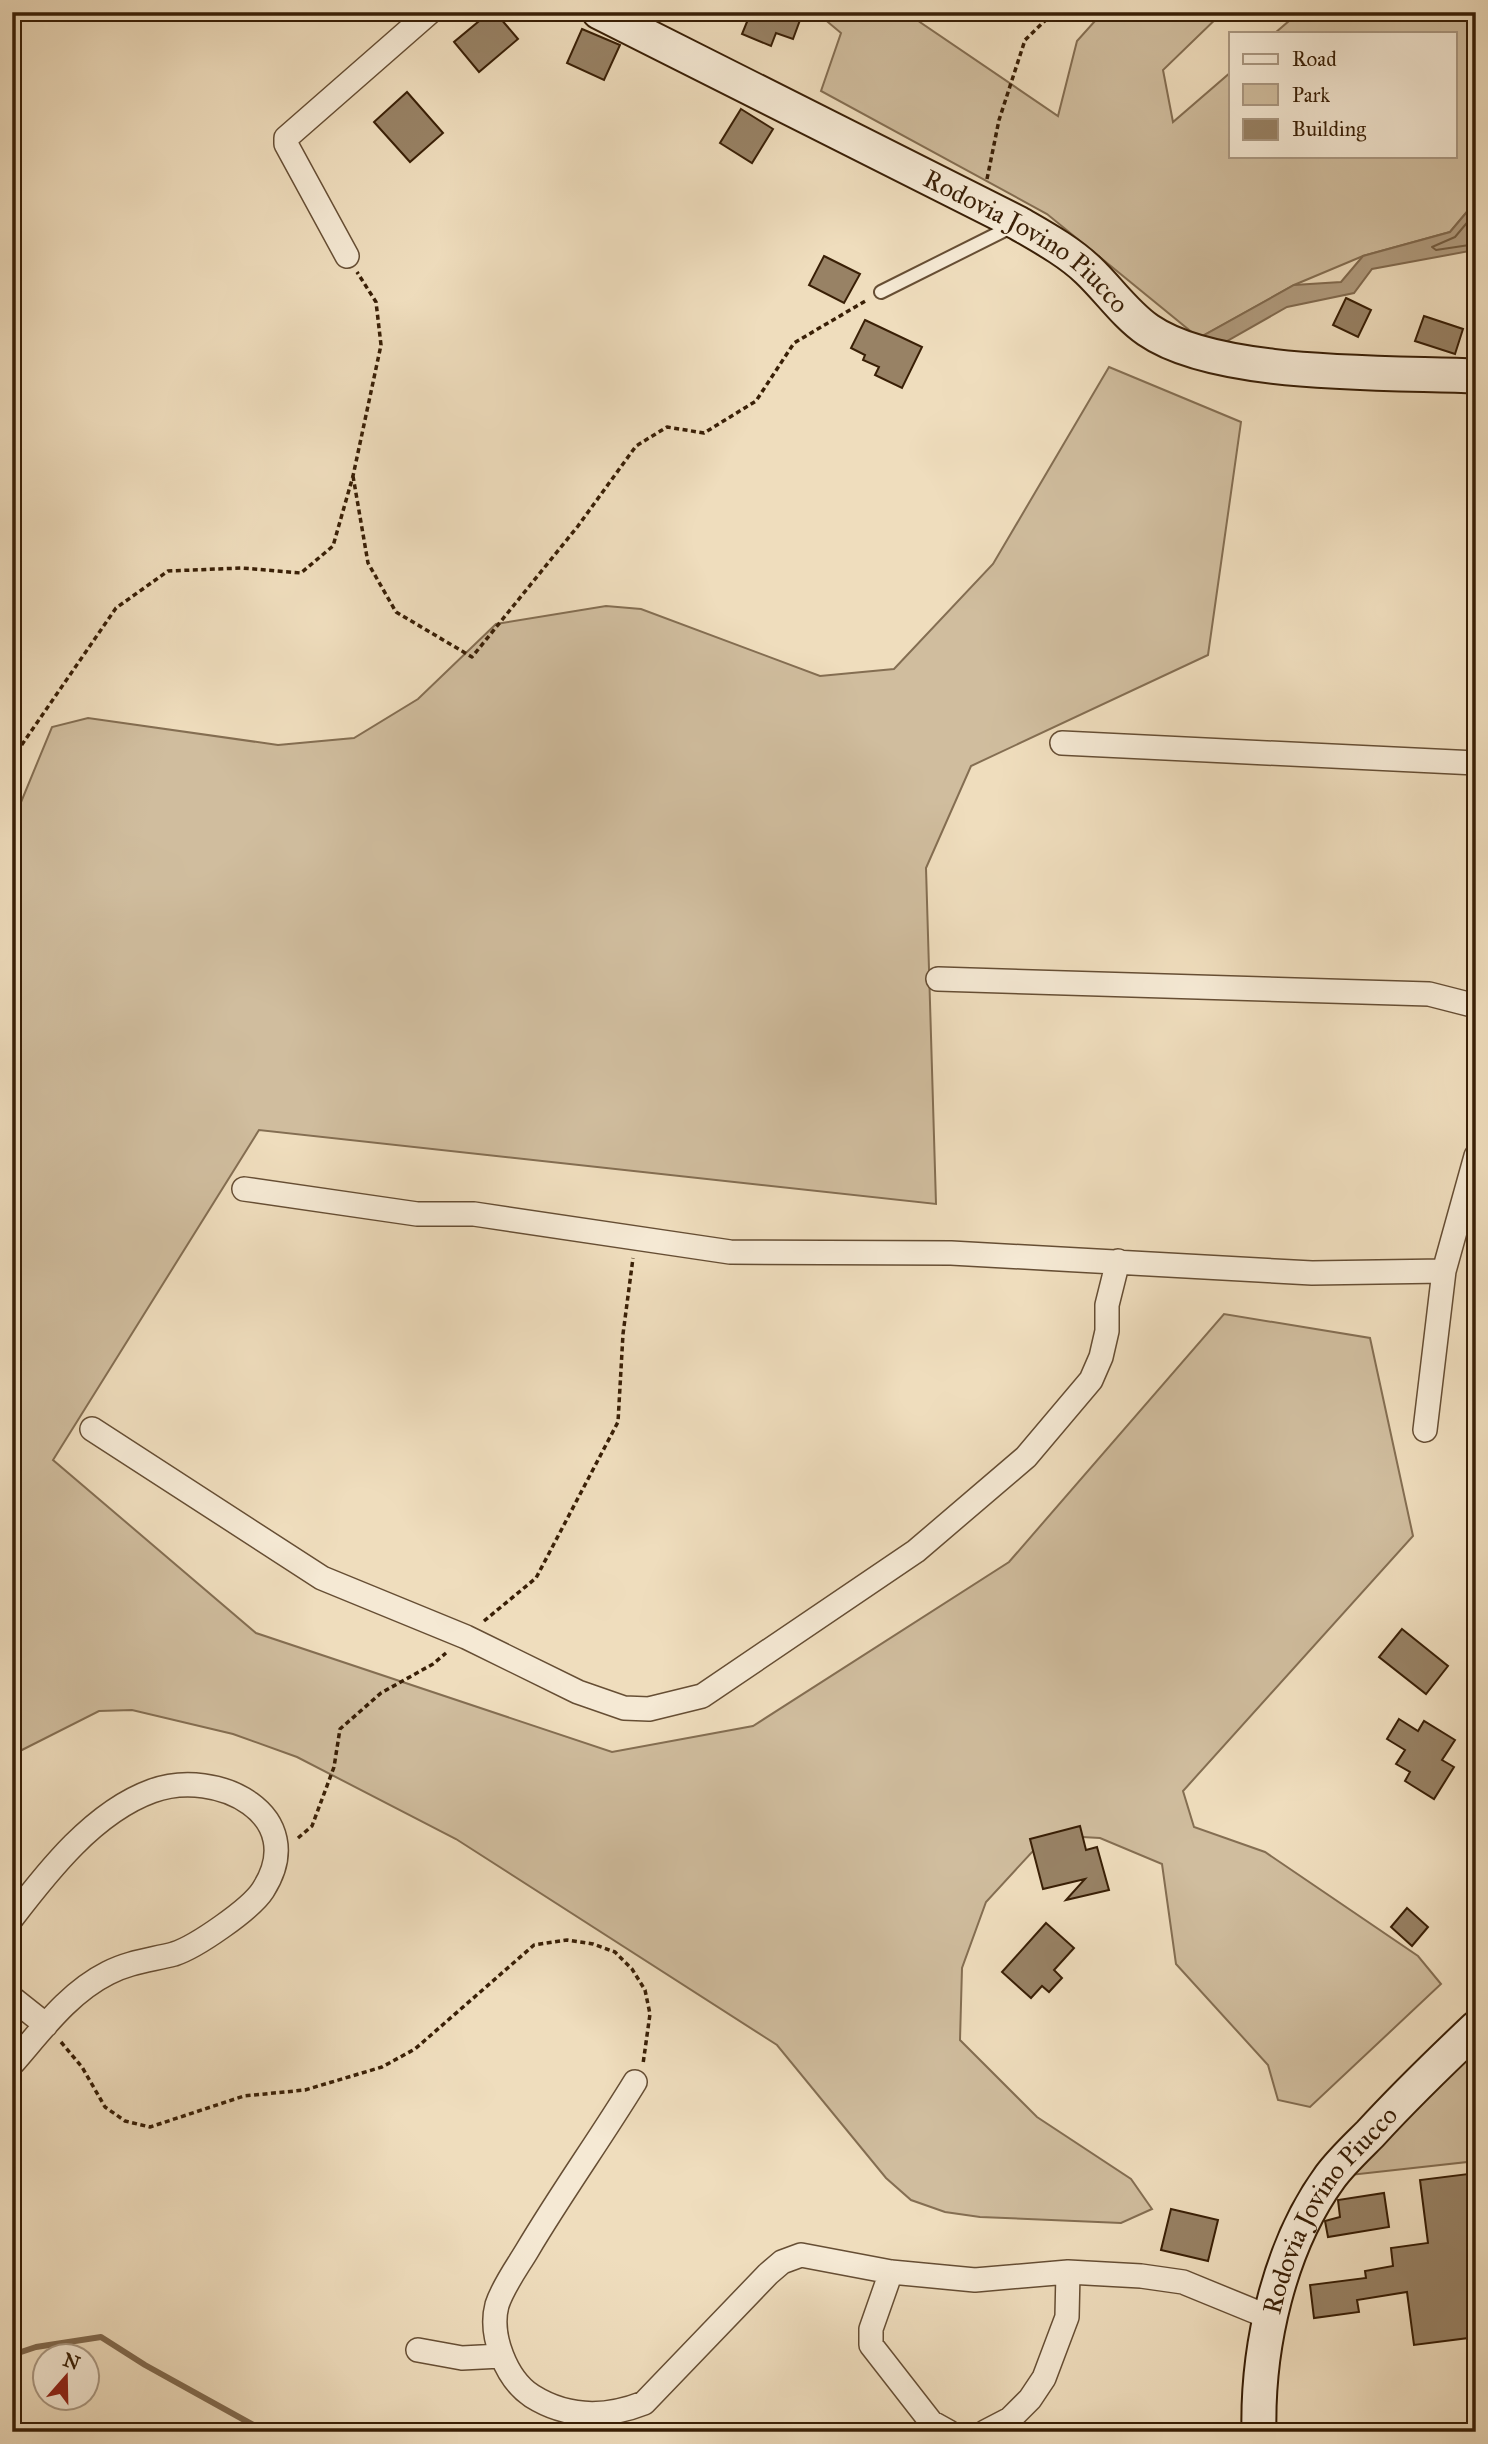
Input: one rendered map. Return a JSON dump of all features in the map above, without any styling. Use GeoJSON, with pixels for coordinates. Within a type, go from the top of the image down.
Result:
{"type":"FeatureCollection","features":[{"type":"Feature","properties":{"kind":"main road","name":"Rodovia Jovino Piucco"},"geometry":{"type":"LineString","coordinates":[[599,12],[1018,223],[1061,249],[1088,270],[1140,324],[1175,346],[1205,355],[1263,364],[1476,376]]}},
{"type":"Feature","properties":{"kind":"main road","name":"Rodovia Jovino Piucco"},"geometry":{"type":"LineString","coordinates":[[1259,2432],[1264,2359],[1271,2318],[1295,2241],[1331,2175],[1410,2090],[1476,2028]]}},
{"type":"Feature","properties":{"kind":"street"},"geometry":{"type":"LineString","coordinates":[[347,256],[286,144],[286,138],[430,12]]}},
{"type":"Feature","properties":{"kind":"street"},"geometry":{"type":"LineString","coordinates":[[1062,743],[1476,763]]}},
{"type":"Feature","properties":{"kind":"street"},"geometry":{"type":"LineString","coordinates":[[938,979],[1429,994],[1476,1006]]}},
{"type":"Feature","properties":{"kind":"street"},"geometry":{"type":"LineString","coordinates":[[1425,1430],[1444,1271],[1476,1156]]}},
{"type":"Feature","properties":{"kind":"street"},"geometry":{"type":"LineString","coordinates":[[244,1189],[417,1214],[474,1214],[730,1252],[951,1253],[1312,1273],[1444,1271]]}},
{"type":"Feature","properties":{"kind":"street"},"geometry":{"type":"LineString","coordinates":[[92,1429],[322,1578],[466,1637],[578,1692],[624,1708],[649,1709],[702,1696],[916,1550],[1045,1438],[1091,1380],[1101,1357],[1107,1331],[1107,1305],[1118,1261]]}},
{"type":"Feature","properties":{"kind":"street"},"geometry":{"type":"LineString","coordinates":[[12,1918],[70,1849],[114,1811],[152,1790],[183,1786],[219,1786],[257,1808],[274,1835],[277,1854],[274,1872],[261,1894],[196,1945],[173,1954],[141,1959],[107,1973],[75,1994],[12,2064]]}},
{"type":"Feature","properties":{"kind":"street"},"geometry":{"type":"LineString","coordinates":[[12,1998],[46,2025]]}},
{"type":"Feature","properties":{"kind":"street"},"geometry":{"type":"LineString","coordinates":[[635,2082],[556,2202],[497,2306],[501,2356],[527,2393],[547,2406],[581,2414],[619,2413],[644,2403],[782,2262],[801,2255],[891,2272],[975,2280],[1068,2272],[1141,2276],[1183,2282],[1271,2318]]}},
{"type":"Feature","properties":{"kind":"street"},"geometry":{"type":"LineString","coordinates":[[891,2272],[871,2329],[871,2345],[931,2422],[949,2432]]}},
{"type":"Feature","properties":{"kind":"street"},"geometry":{"type":"LineString","coordinates":[[985,2432],[1010,2419],[1031,2399],[1044,2378],[1067,2317],[1068,2272]]}},
{"type":"Feature","properties":{"kind":"street"},"geometry":{"type":"LineString","coordinates":[[418,2350],[462,2358],[501,2356]]}},
{"type":"Feature","properties":{"kind":"lane"},"geometry":{"type":"LineString","coordinates":[[881,292],[1018,223]]}},
{"type":"Feature","properties":{"kind":"path"},"geometry":{"type":"LineString","coordinates":[[981,205],[999,120],[1025,40],[1055,12]]}},
{"type":"Feature","properties":{"kind":"path"},"geometry":{"type":"LineString","coordinates":[[12,759],[116,608],[168,571],[242,568],[301,573],[333,546],[353,476],[381,345],[376,302],[347,256]]}},
{"type":"Feature","properties":{"kind":"path"},"geometry":{"type":"LineString","coordinates":[[353,476],[368,564],[396,612],[472,656],[578,526],[636,446],[667,427],[704,433],[757,401],[794,343],[881,292]]}},
{"type":"Feature","properties":{"kind":"path"},"geometry":{"type":"LineString","coordinates":[[277,1854],[312,1826],[334,1767],[340,1729],[381,1693],[433,1664],[536,1578],[618,1422],[623,1334],[636,1238]]}},
{"type":"Feature","properties":{"kind":"path"},"geometry":{"type":"LineString","coordinates":[[46,2025],[82,2067],[105,2107],[124,2121],[150,2127],[244,2096],[305,2090],[382,2067],[415,2049],[534,1945],[567,1940],[593,1944],[615,1952],[632,1969],[645,1990],[650,2014],[648,2037],[644,2062],[635,2082]]}},
{"type":"Feature","properties":{"kind":"green space"},"geometry":{"type":"Polygon","coordinates":[[[816,12],[905,12],[1058,116],[1077,41],[1103,12],[1223,12],[1163,70],[1173,122],[1229,74],[1229,158],[1456,158],[1456,32],[1276,32],[1296,15],[1305,12],[1476,12],[1476,201],[1450,232],[1363,256],[1294,285],[1199,338],[1047,214],[821,91],[841,33],[816,12]]]}},
{"type":"Feature","properties":{"kind":"green space"},"geometry":{"type":"Polygon","coordinates":[[[1109,367],[1241,422],[1208,655],[971,766],[926,868],[936,1204],[259,1130],[53,1460],[256,1633],[612,1752],[753,1726],[1009,1562],[1224,1314],[1370,1338],[1413,1536],[1183,1791],[1194,1827],[1265,1852],[1418,1956],[1441,1984],[1310,2107],[1278,2100],[1268,2065],[1176,1964],[1162,1864],[1100,1838],[1064,1836],[1032,1852],[986,1902],[962,1968],[960,2040],[1037,2117],[1131,2179],[1152,2209],[1121,2223],[980,2217],[945,2212],[911,2200],[886,2178],[777,2045],[456,1839],[297,1757],[233,1734],[132,1710],[99,1711],[12,1755],[12,824],[52,727],[88,718],[278,745],[354,738],[418,699],[496,624],[606,606],[641,609],[820,676],[894,669],[993,564],[1109,367]]]}},
{"type":"Feature","properties":{"kind":"green space"},"geometry":{"type":"Polygon","coordinates":[[[1466,2054],[1476,2119],[1476,2161],[1350,2175],[1466,2054]]]}},
{"type":"Feature","properties":{"kind":"water"},"geometry":{"type":"Polygon","coordinates":[[[1476,201],[1475,250],[1372,269],[1354,293],[1287,307],[1213,349],[1199,338],[1294,285],[1341,282],[1363,256],[1450,232],[1476,201]]]}},
{"type":"Feature","properties":{"kind":"building"},"geometry":{"type":"Polygon","coordinates":[[[490,12],[495,12],[518,39],[479,72],[454,42],[490,12]]]}},
{"type":"Feature","properties":{"kind":"building"},"geometry":{"type":"Polygon","coordinates":[[[751,12],[803,12],[793,39],[776,33],[771,46],[742,34],[751,12]]]}},
{"type":"Feature","properties":{"kind":"building"},"geometry":{"type":"Polygon","coordinates":[[[582,29],[620,45],[604,80],[567,63],[582,29]]]}},
{"type":"Feature","properties":{"kind":"building"},"geometry":{"type":"Polygon","coordinates":[[[407,92],[443,133],[410,162],[374,122],[407,92]]]}},
{"type":"Feature","properties":{"kind":"building"},"geometry":{"type":"Polygon","coordinates":[[[741,109],[773,129],[752,163],[720,143],[741,109]]]}},
{"type":"Feature","properties":{"kind":"building"},"geometry":{"type":"Polygon","coordinates":[[[824,256],[860,274],[844,303],[809,285],[824,256]]]}},
{"type":"Feature","properties":{"kind":"building"},"geometry":{"type":"Polygon","coordinates":[[[1346,298],[1371,310],[1358,337],[1333,325],[1346,298]]]}},
{"type":"Feature","properties":{"kind":"building"},"geometry":{"type":"Polygon","coordinates":[[[1424,316],[1463,329],[1455,354],[1415,341],[1424,316]]]}},
{"type":"Feature","properties":{"kind":"building"},"geometry":{"type":"Polygon","coordinates":[[[865,320],[922,347],[902,388],[875,375],[879,367],[863,360],[865,355],[851,348],[865,320]]]}},
{"type":"Feature","properties":{"kind":"building"},"geometry":{"type":"Polygon","coordinates":[[[1402,1629],[1448,1666],[1426,1694],[1379,1657],[1402,1629]]]}},
{"type":"Feature","properties":{"kind":"building"},"geometry":{"type":"Polygon","coordinates":[[[1399,1719],[1418,1731],[1424,1721],[1455,1740],[1442,1760],[1454,1767],[1434,1799],[1405,1781],[1410,1772],[1396,1764],[1405,1750],[1387,1739],[1399,1719]]]}},
{"type":"Feature","properties":{"kind":"building"},"geometry":{"type":"Polygon","coordinates":[[[1080,1826],[1086,1850],[1097,1847],[1109,1890],[1066,1900],[1085,1879],[1043,1889],[1030,1839],[1080,1826]]]}},
{"type":"Feature","properties":{"kind":"building"},"geometry":{"type":"Polygon","coordinates":[[[1407,1908],[1428,1927],[1412,1946],[1391,1927],[1407,1908]]]}},
{"type":"Feature","properties":{"kind":"building"},"geometry":{"type":"Polygon","coordinates":[[[1046,1923],[1074,1948],[1054,1970],[1062,1978],[1049,1992],[1042,1986],[1031,1998],[1002,1972],[1046,1923]]]}},
{"type":"Feature","properties":{"kind":"building"},"geometry":{"type":"Polygon","coordinates":[[[1468,2174],[1476,2251],[1476,2337],[1414,2345],[1407,2292],[1357,2300],[1359,2312],[1314,2318],[1310,2285],[1366,2278],[1365,2271],[1393,2266],[1391,2248],[1428,2243],[1420,2180],[1468,2174]]]}},
{"type":"Feature","properties":{"kind":"building"},"geometry":{"type":"Polygon","coordinates":[[[1384,2193],[1389,2227],[1328,2237],[1325,2221],[1340,2217],[1338,2200],[1384,2193]]]}},
{"type":"Feature","properties":{"kind":"building"},"geometry":{"type":"Polygon","coordinates":[[[1171,2209],[1218,2220],[1208,2261],[1161,2250],[1171,2209]]]}},
{"type":"Feature","properties":{"kind":"waterway"},"geometry":{"type":"LineString","coordinates":[[12,2355],[36,2347],[101,2337],[145,2365],[266,2432]]}}]}
